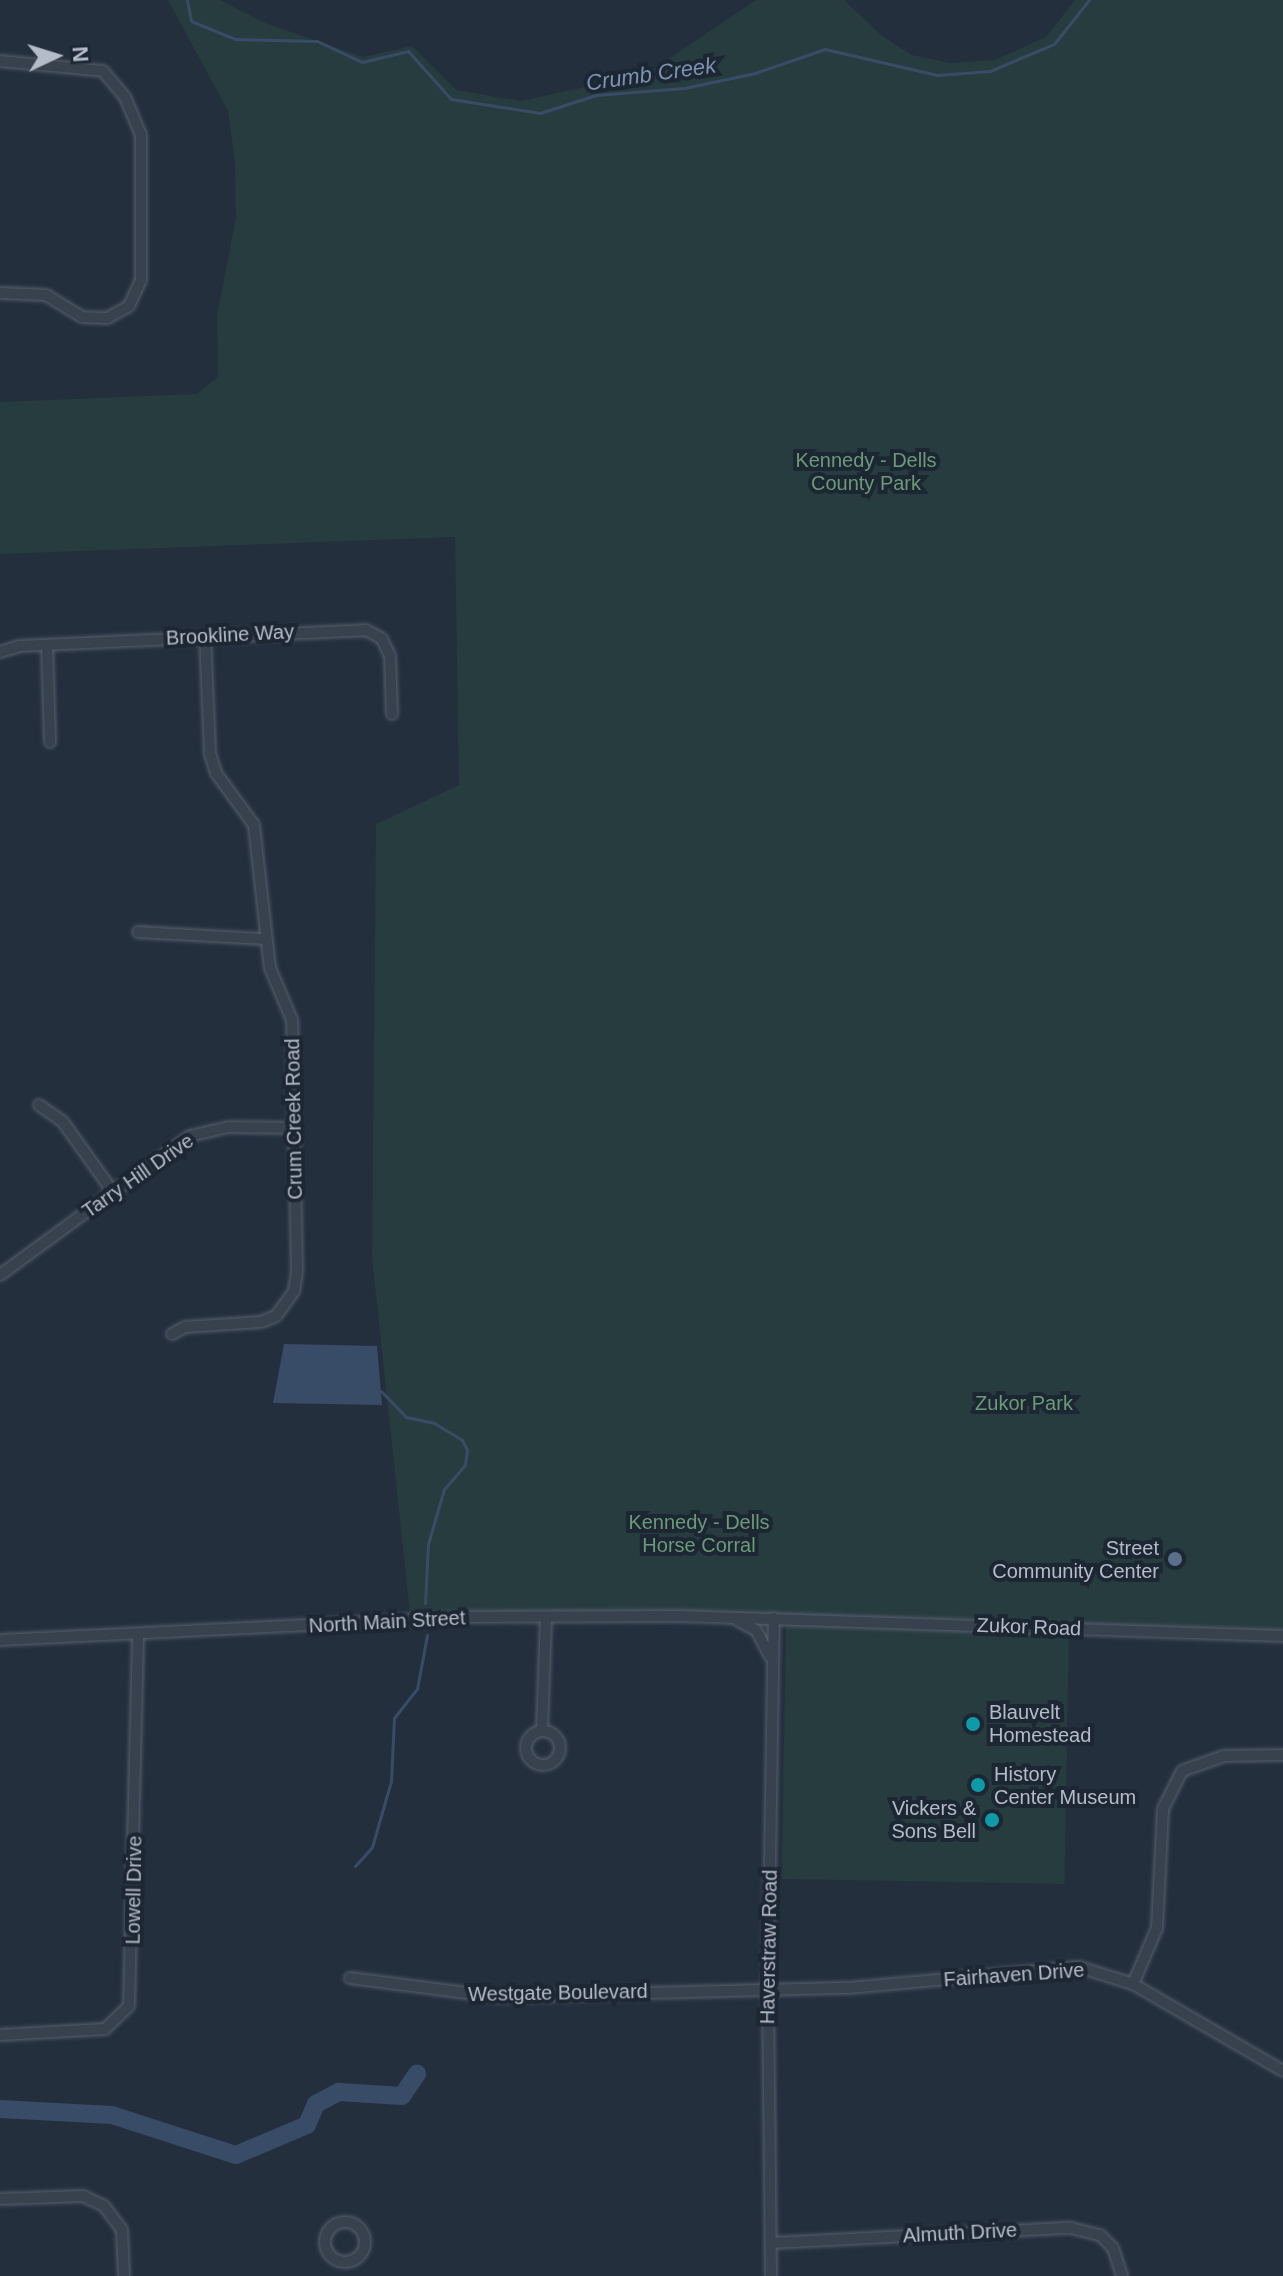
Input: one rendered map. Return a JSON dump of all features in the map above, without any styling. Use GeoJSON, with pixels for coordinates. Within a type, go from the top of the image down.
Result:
{"type":"FeatureCollection","features":[{"type":"Feature","properties":{"kind":"street"},"geometry":{"type":"LineString","coordinates":[[0,61],[103,71],[125,97],[141,135],[141,280],[129,306],[107,318],[82,317],[46,295],[0,293]]}},
{"type":"Feature","properties":{"kind":"street","name":"Brookline Way"},"geometry":{"type":"LineString","coordinates":[[0,652],[47,645],[366,630],[382,639],[390,656],[392,714]]}},
{"type":"Feature","properties":{"kind":"street","name":"Crum Creek Road"},"geometry":{"type":"LineString","coordinates":[[172,1334],[199,1324],[261,1322],[287,1306],[297,1272],[292,1020],[270,968],[254,825],[216,773],[210,753],[205,636]]}},
{"type":"Feature","properties":{"kind":"street"},"geometry":{"type":"LineString","coordinates":[[47,645],[50,742]]}},
{"type":"Feature","properties":{"kind":"street"},"geometry":{"type":"LineString","coordinates":[[138,932],[265,939]]}},
{"type":"Feature","properties":{"kind":"street"},"geometry":{"type":"LineString","coordinates":[[39,1105],[63,1122],[113,1192]]}},
{"type":"Feature","properties":{"kind":"street","name":"Tarry Hill Drive"},"geometry":{"type":"LineString","coordinates":[[0,1275],[199,1133],[229,1127],[294,1128]]}},
{"type":"Feature","properties":{"kind":"street"},"geometry":{"type":"LineString","coordinates":[[542,1731],[546,1617]]}},
{"type":"Feature","properties":{"kind":"street","name":"North Main Street"},"geometry":{"type":"LineString","coordinates":[[0,1640],[546,1617],[774,1618]]}},
{"type":"Feature","properties":{"kind":"street"},"geometry":{"type":"LineString","coordinates":[[723,1617],[760,1634],[772,1671]]}},
{"type":"Feature","properties":{"kind":"street","name":"Zukor Road"},"geometry":{"type":"LineString","coordinates":[[774,1618],[1283,1636]]}},
{"type":"Feature","properties":{"kind":"street","name":"Haverstraw Road"},"geometry":{"type":"LineString","coordinates":[[771,2276],[768,1989],[774,1618]]}},
{"type":"Feature","properties":{"kind":"street","name":"Lowell Drive"},"geometry":{"type":"LineString","coordinates":[[0,2035],[105,2029],[129,2006],[138,1634]]}},
{"type":"Feature","properties":{"kind":"street"},"geometry":{"type":"LineString","coordinates":[[1133,1984],[1157,1928],[1163,1809],[1182,1771],[1224,1756],[1283,1755]]}},
{"type":"Feature","properties":{"kind":"street","name":"Fairhaven Drive"},"geometry":{"type":"LineString","coordinates":[[768,1989],[848,1988],[1079,1967],[1133,1984],[1283,2071]]}},
{"type":"Feature","properties":{"kind":"street","name":"Westgate Boulevard"},"geometry":{"type":"LineString","coordinates":[[350,1978],[498,1997],[768,1989]]}},
{"type":"Feature","properties":{"kind":"street"},"geometry":{"type":"LineString","coordinates":[[0,2199],[83,2196],[104,2206],[122,2230],[124,2276]]}},
{"type":"Feature","properties":{"kind":"street","name":"Almuth Drive"},"geometry":{"type":"LineString","coordinates":[[771,2243],[1071,2228],[1100,2235],[1113,2248],[1122,2276]]}},
{"type":"Feature","properties":{"kind":"street"},"geometry":{"type":"LineString","coordinates":[[343,2276],[344,2262]]}},
{"type":"Feature","properties":{"kind":"green space","name":"Kennedy - Dells County Park"},"geometry":{"type":"Polygon","coordinates":[[[168,0],[220,0],[265,23],[363,57],[412,46],[456,90],[521,101],[648,73],[756,0],[844,0],[882,36],[912,55],[950,63],[995,60],[1046,37],[1075,0],[1283,0],[1283,1631],[798,1617],[410,1613],[372,1257],[376,824],[459,785],[455,537],[0,554],[0,402],[197,394],[218,377],[217,315],[236,218],[235,162],[228,111],[168,0]]]}},
{"type":"Feature","properties":{"kind":"green space"},"geometry":{"type":"Polygon","coordinates":[[[786,1624],[1069,1629],[1065,1884],[782,1879],[786,1624]]]}},
{"type":"Feature","properties":{"kind":"water"},"geometry":{"type":"Polygon","coordinates":[[[284,1344],[377,1346],[382,1405],[273,1403],[284,1344]]]}},
{"type":"Feature","properties":{"kind":"waterway","name":"Crumb Creek"},"geometry":{"type":"LineString","coordinates":[[187,0],[191,21],[235,39],[317,41],[362,62],[408,51],[451,99],[540,113],[596,95],[684,88],[755,73],[825,49],[937,75],[990,71],[1054,44],[1089,0]]}},
{"type":"Feature","properties":{"kind":"waterway"},"geometry":{"type":"LineString","coordinates":[[381,1391],[406,1417],[434,1423],[462,1440],[467,1450],[465,1465],[444,1489],[428,1544],[425,1603]]}},
{"type":"Feature","properties":{"kind":"waterway"},"geometry":{"type":"LineString","coordinates":[[355,1866],[372,1847],[391,1781],[394,1718],[417,1689],[427,1635]]}},
{"type":"Feature","properties":{"kind":"waterway"},"geometry":{"type":"LineString","coordinates":[[0,2109],[112,2115],[236,2155],[307,2125],[316,2104],[339,2092],[402,2096],[417,2074]]}},
{"type":"Feature","properties":{"kind":"place","name":"Street Community Center"},"geometry":{"type":"Point","coordinates":[1175,1559]}},
{"type":"Feature","properties":{"kind":"place","name":"Blauvelt Homestead"},"geometry":{"type":"Point","coordinates":[973,1724]}},
{"type":"Feature","properties":{"kind":"place","name":"History Center Museum"},"geometry":{"type":"Point","coordinates":[978,1785]}},
{"type":"Feature","properties":{"kind":"place","name":"Vickers & Sons Bell"},"geometry":{"type":"Point","coordinates":[992,1820]}},
{"type":"Feature","properties":{"kind":"park label","name":"Zukor Park"},"geometry":{"type":"Point","coordinates":[1024,1403]}},
{"type":"Feature","properties":{"kind":"park label","name":"Kennedy - Dells Horse Corral"},"geometry":{"type":"Point","coordinates":[699,1534]}}]}
